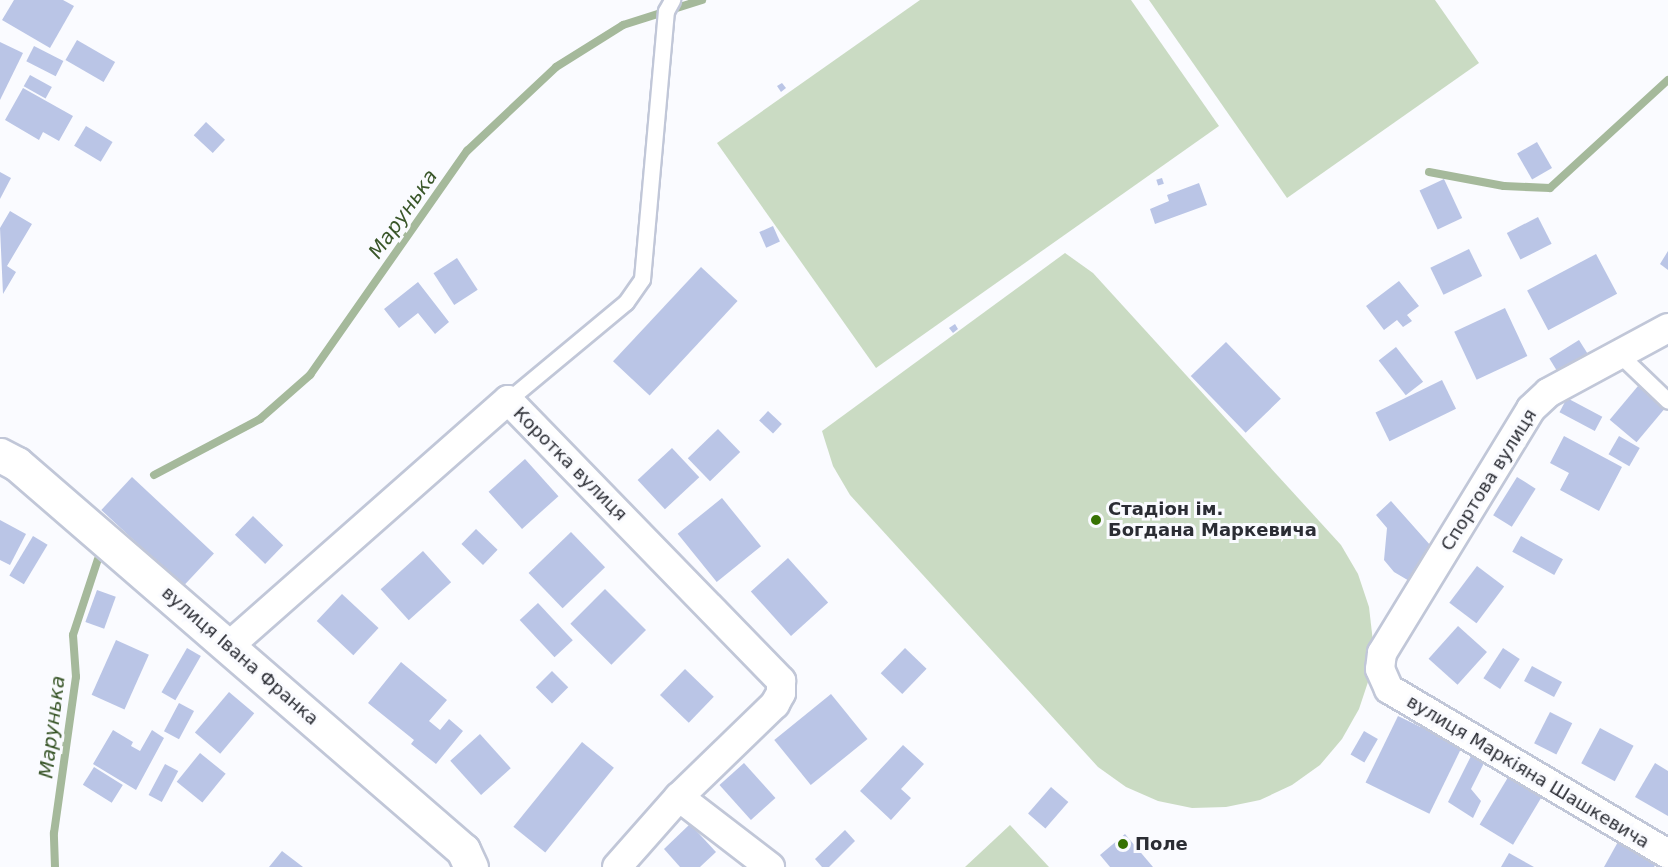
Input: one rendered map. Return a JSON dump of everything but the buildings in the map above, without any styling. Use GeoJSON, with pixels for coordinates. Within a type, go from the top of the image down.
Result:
{"type":"FeatureCollection","features":[{"type":"Feature","properties":{"kind":"street","name":"Спортова вулиця"},"geometry":{"type":"LineString","coordinates":[[1389,689],[1380,669],[1382,654],[1522,421],[1548,393],[1668,328]]}},
{"type":"Feature","properties":{"kind":"street","name":"Коротка вулиця"},"geometry":{"type":"LineString","coordinates":[[229,646],[508,400],[781,681],[781,693],[775,704],[679,797]]}},
{"type":"Feature","properties":{"kind":"street","name":"вулиця Івана Франка"},"geometry":{"type":"LineString","coordinates":[[0,455],[17,464],[463,850],[471,867]]}},
{"type":"Feature","properties":{"kind":"street","name":"вулиця Маркіяна Шашкевича"},"geometry":{"type":"LineString","coordinates":[[1389,689],[1668,854]]}},
{"type":"Feature","properties":{"kind":"street"},"geometry":{"type":"LineString","coordinates":[[617,867],[679,797],[770,867]]}},
{"type":"Feature","properties":{"kind":"lane"},"geometry":{"type":"LineString","coordinates":[[508,400],[626,302],[642,279],[666,11],[672,0]]}},
{"type":"Feature","properties":{"kind":"lane"},"geometry":{"type":"LineString","coordinates":[[1620,355],[1668,401]]}},
{"type":"Feature","properties":{"kind":"green space"},"geometry":{"type":"Polygon","coordinates":[[[920,0],[1131,0],[1219,126],[876,368],[717,143],[920,0]]]}},
{"type":"Feature","properties":{"kind":"green space"},"geometry":{"type":"Polygon","coordinates":[[[1149,0],[1435,0],[1479,63],[1287,198],[1149,0]]]}},
{"type":"Feature","properties":{"kind":"green space","name":"Стадіон ім. Богдана Маркевича"},"geometry":{"type":"Polygon","coordinates":[[[1065,253],[1093,273],[1341,545],[1358,574],[1369,607],[1373,642],[1370,676],[1359,709],[1342,739],[1320,765],[1292,785],[1260,800],[1226,807],[1192,808],[1158,801],[1126,787],[1098,767],[850,495],[833,466],[822,431],[1065,253]]]}},
{"type":"Feature","properties":{"kind":"green space"},"geometry":{"type":"Polygon","coordinates":[[[1010,825],[1049,867],[965,867],[1010,825]]]}},
{"type":"Feature","properties":{"kind":"waterway","name":"Марунька"},"geometry":{"type":"LineString","coordinates":[[154,475],[260,419],[310,375],[467,151],[556,67],[623,25],[702,0]]}},
{"type":"Feature","properties":{"kind":"waterway"},"geometry":{"type":"LineString","coordinates":[[1429,172],[1504,186],[1550,188],[1668,80]]}},
{"type":"Feature","properties":{"kind":"waterway","name":"Марунька"},"geometry":{"type":"LineString","coordinates":[[55,867],[54,833],[76,677],[73,635],[98,559]]}},
{"type":"Feature","properties":{"kind":"place","name":"Стадіон ім. Богдана Маркевича"},"geometry":{"type":"Point","coordinates":[1096,520]}},
{"type":"Feature","properties":{"kind":"place","name":"Поле"},"geometry":{"type":"Point","coordinates":[1123,844]}}]}
